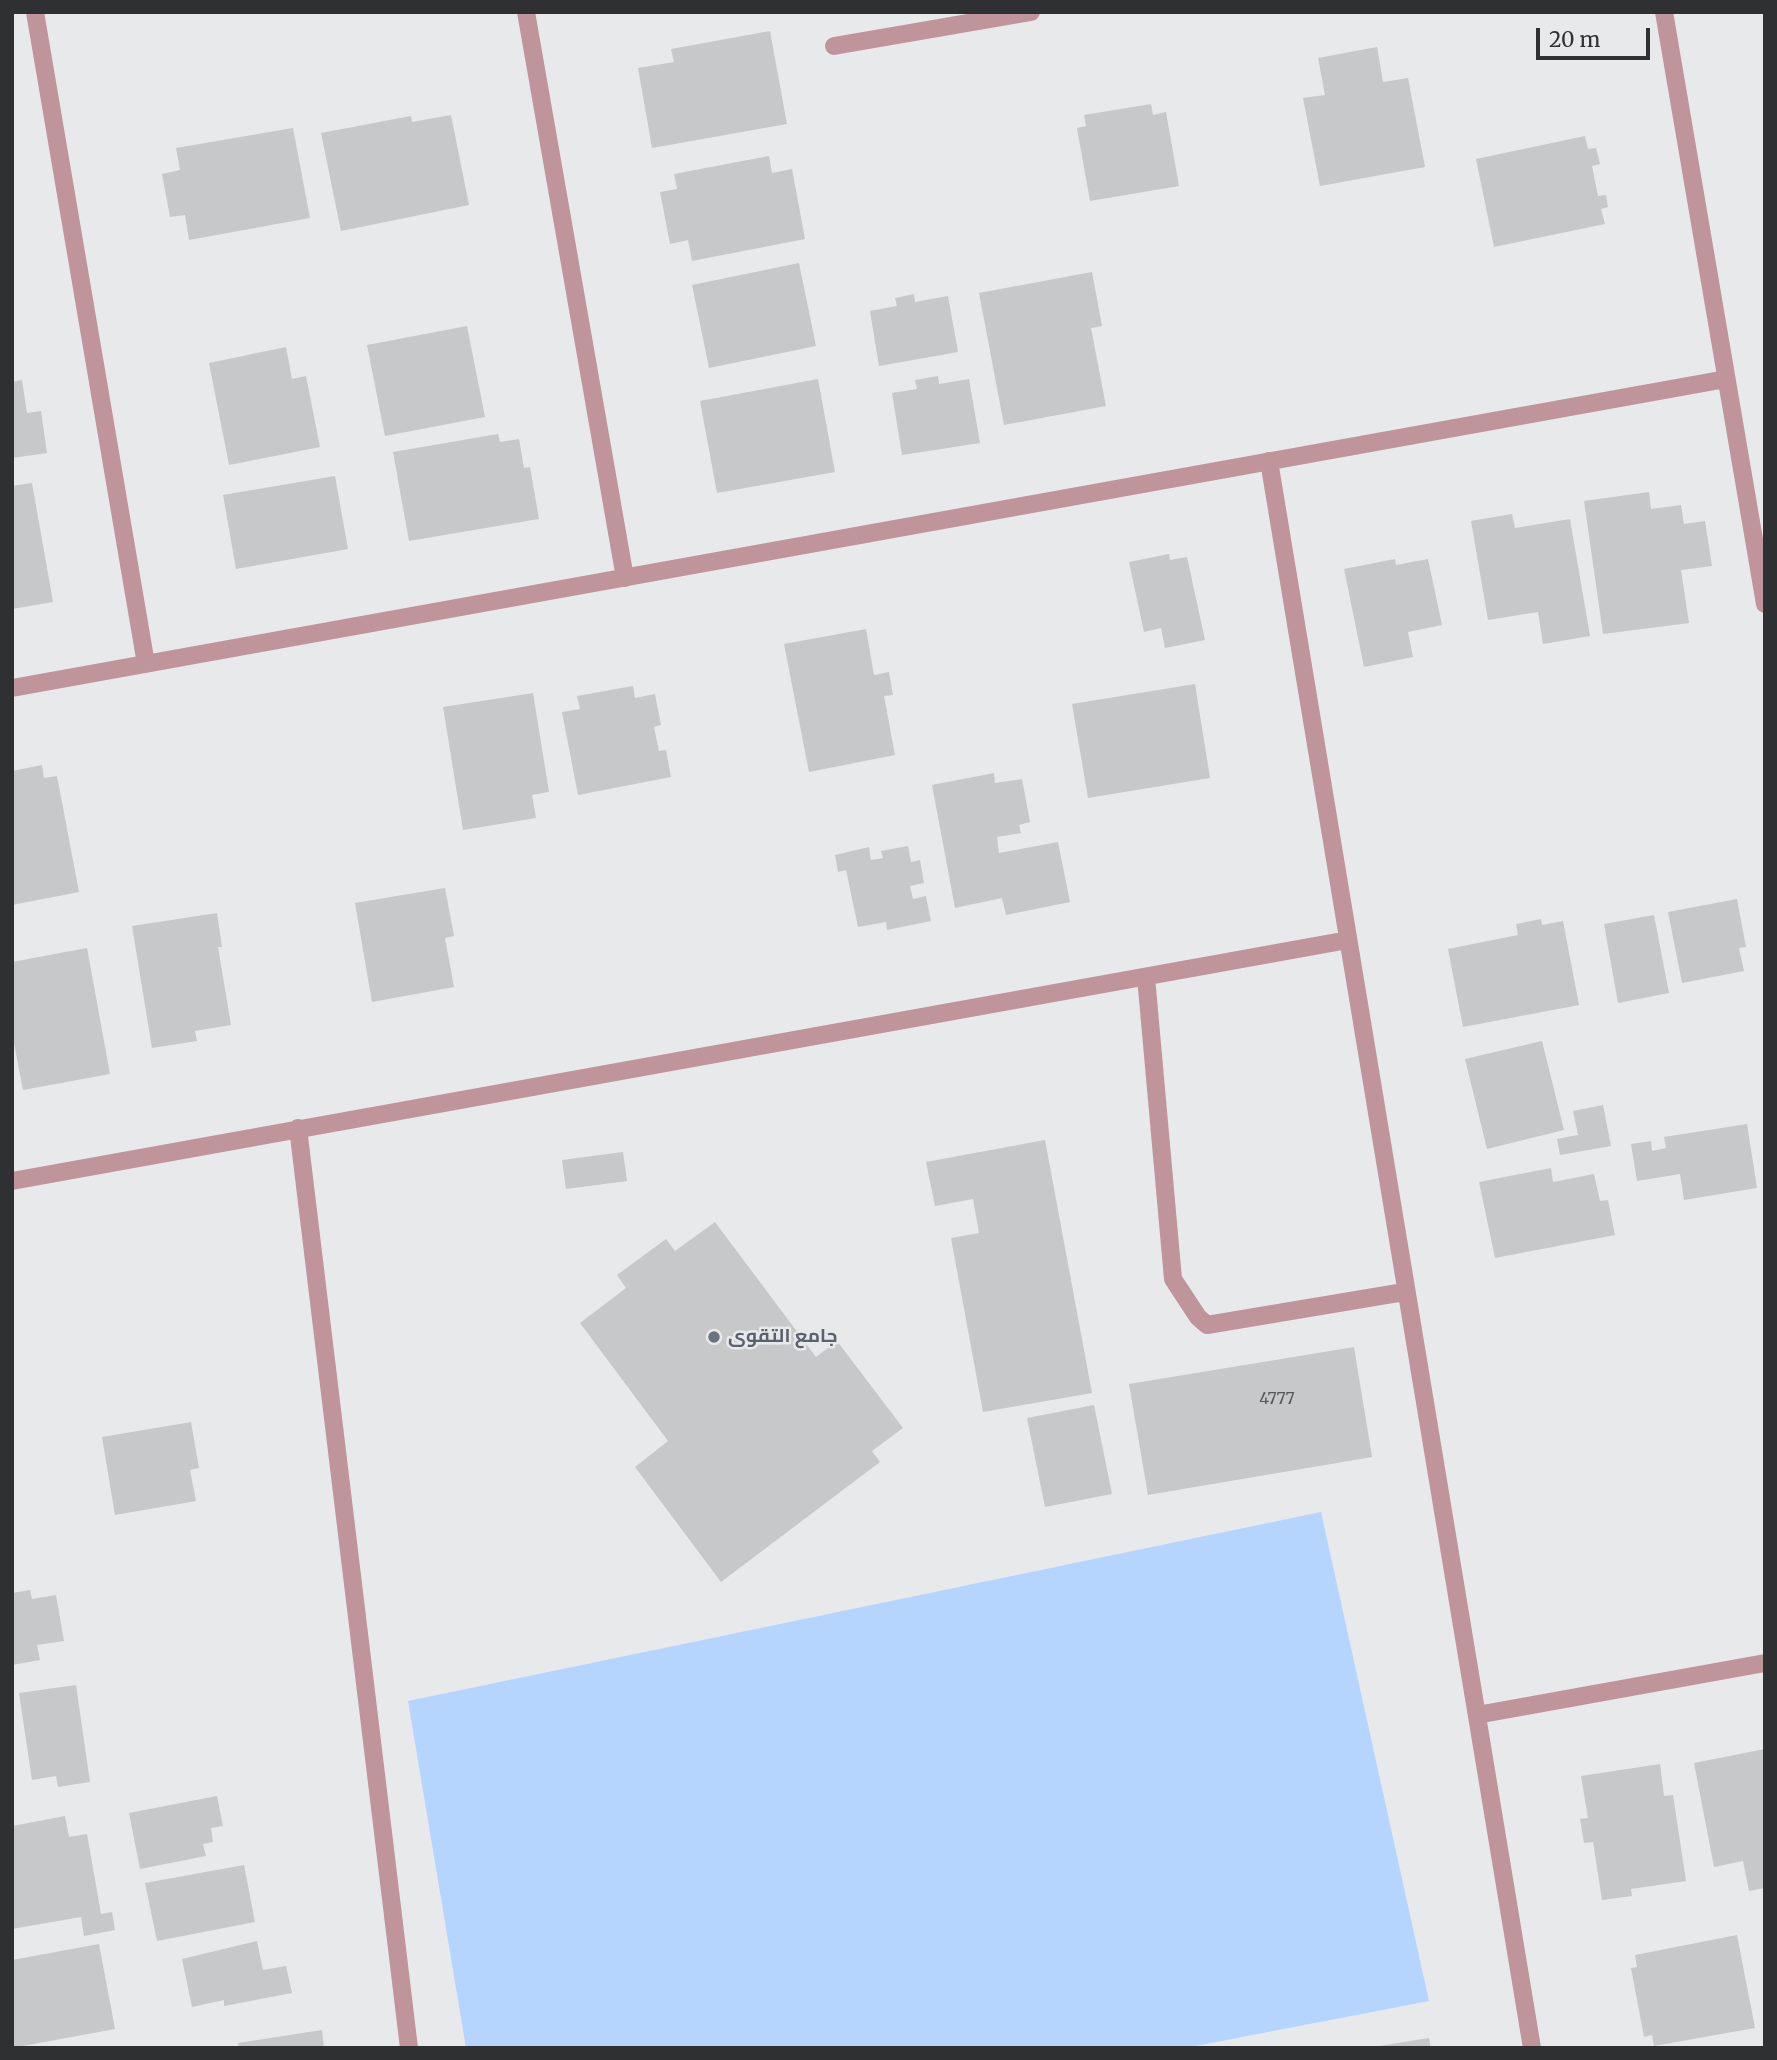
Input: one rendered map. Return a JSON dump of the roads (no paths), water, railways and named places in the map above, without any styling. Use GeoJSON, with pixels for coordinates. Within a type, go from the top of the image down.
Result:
{"type":"FeatureCollection","features":[{"type":"Feature","properties":{"kind":"street"},"geometry":{"type":"LineString","coordinates":[[35,12],[146,664]]}},
{"type":"Feature","properties":{"kind":"street"},"geometry":{"type":"LineString","coordinates":[[526,12],[625,578]]}},
{"type":"Feature","properties":{"kind":"street"},"geometry":{"type":"LineString","coordinates":[[834,46],[1031,12]]}},
{"type":"Feature","properties":{"kind":"street"},"geometry":{"type":"LineString","coordinates":[[1664,12],[1765,604]]}},
{"type":"Feature","properties":{"kind":"street"},"geometry":{"type":"LineString","coordinates":[[12,688],[1726,379]]}},
{"type":"Feature","properties":{"kind":"street"},"geometry":{"type":"LineString","coordinates":[[1269,461],[1404,1292],[1532,2048]]}},
{"type":"Feature","properties":{"kind":"street"},"geometry":{"type":"LineString","coordinates":[[12,1181],[1348,940]]}},
{"type":"Feature","properties":{"kind":"street"},"geometry":{"type":"LineString","coordinates":[[1146,977],[1173,1279],[1192,1310],[1207,1325],[1404,1292]]}},
{"type":"Feature","properties":{"kind":"street"},"geometry":{"type":"LineString","coordinates":[[298,1128],[409,2048]]}},
{"type":"Feature","properties":{"kind":"street"},"geometry":{"type":"LineString","coordinates":[[1477,1715],[1765,1663]]}},
{"type":"Feature","properties":{"kind":"place","name":"جامع التقوى"},"geometry":{"type":"Point","coordinates":[714,1337]}}]}
